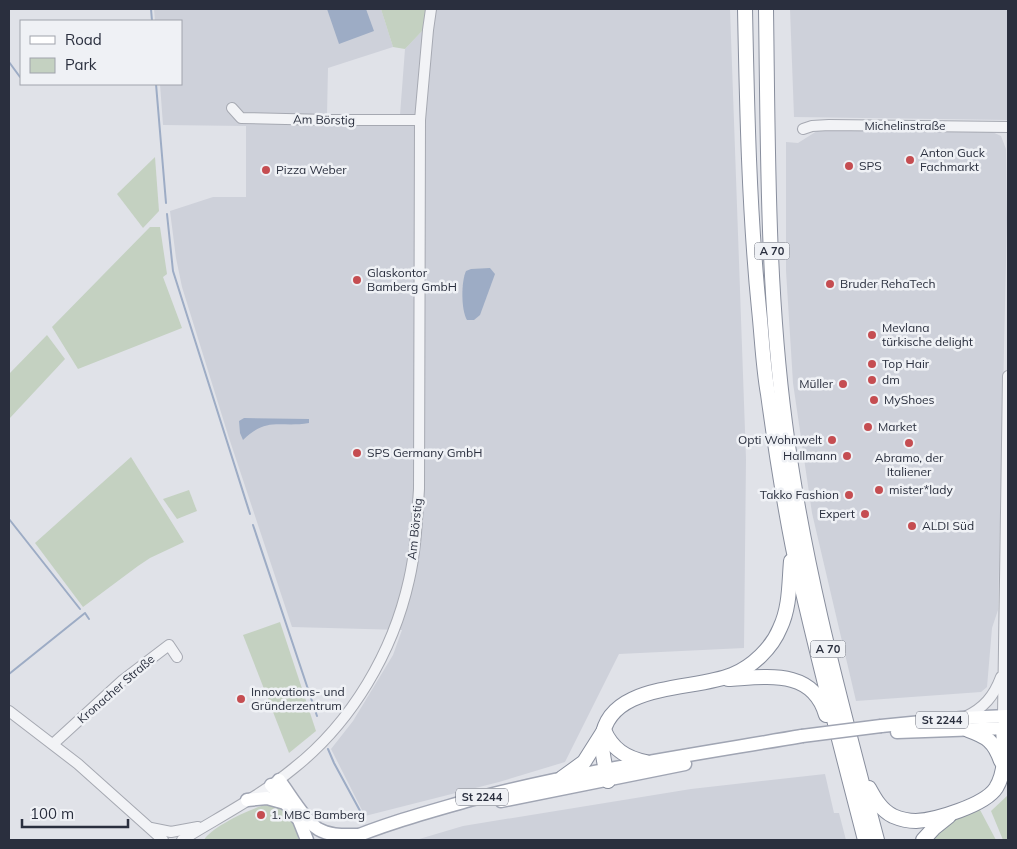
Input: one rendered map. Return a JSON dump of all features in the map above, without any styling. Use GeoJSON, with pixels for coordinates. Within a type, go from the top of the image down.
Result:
{"type":"FeatureCollection","features":[{"type":"Feature","properties":{"kind":"highway","name":"A 70"},"geometry":{"type":"LineString","coordinates":[[745,9],[748,138],[756,277],[767,392],[793,545],[813,638],[866,840]]}},
{"type":"Feature","properties":{"kind":"highway","name":"A 70"},"geometry":{"type":"LineString","coordinates":[[766,9],[772,274],[778,362],[785,423],[795,491],[813,582],[877,840]]}},
{"type":"Feature","properties":{"kind":"highway"},"geometry":{"type":"LineString","coordinates":[[562,778],[584,762],[604,730],[610,716],[629,701],[658,691],[732,675],[755,661],[771,644],[780,629],[789,596],[793,545]]}},
{"type":"Feature","properties":{"kind":"highway"},"geometry":{"type":"LineString","coordinates":[[712,680],[778,677],[794,680],[805,685],[821,701],[829,725],[840,745]]}},
{"type":"Feature","properties":{"kind":"highway"},"geometry":{"type":"LineString","coordinates":[[855,757],[874,798],[881,807],[892,815],[906,820],[921,820],[958,810],[982,800],[994,790],[1002,776],[1005,757],[1006,722]]}},
{"type":"Feature","properties":{"kind":"highway"},"geometry":{"type":"LineString","coordinates":[[965,724],[987,738],[1005,757]]}},
{"type":"Feature","properties":{"kind":"highway"},"geometry":{"type":"LineString","coordinates":[[604,730],[618,751],[632,760],[646,762]]}},
{"type":"Feature","properties":{"kind":"highway"},"geometry":{"type":"LineString","coordinates":[[604,730],[602,747],[607,775]]}},
{"type":"Feature","properties":{"kind":"highway"},"geometry":{"type":"LineString","coordinates":[[923,840],[934,828],[958,810]]}},
{"type":"Feature","properties":{"kind":"main road","name":"St 2244"},"geometry":{"type":"LineString","coordinates":[[361,839],[426,812],[562,778],[607,775],[646,762],[803,739],[882,730],[1006,722]]}},
{"type":"Feature","properties":{"kind":"main road","name":"St 2244"},"geometry":{"type":"LineString","coordinates":[[361,839],[428,819],[607,775],[727,756],[803,739]]}},
{"type":"Feature","properties":{"kind":"main road"},"geometry":{"type":"LineString","coordinates":[[275,782],[285,803],[299,820],[307,840]]}},
{"type":"Feature","properties":{"kind":"main road"},"geometry":{"type":"LineString","coordinates":[[275,782],[318,829],[337,835],[361,839]]}},
{"type":"Feature","properties":{"kind":"main road"},"geometry":{"type":"LineString","coordinates":[[247,800],[267,798],[285,803]]}},
{"type":"Feature","properties":{"kind":"street","name":"Am Börstig"},"geometry":{"type":"LineString","coordinates":[[182,840],[275,782],[320,746],[344,718],[375,671],[394,627],[410,577],[415,545],[419,475],[420,120],[431,9]]}},
{"type":"Feature","properties":{"kind":"street","name":"Am Börstig"},"geometry":{"type":"LineString","coordinates":[[232,108],[241,118],[420,120]]}},
{"type":"Feature","properties":{"kind":"street","name":"Michelinstraße"},"geometry":{"type":"LineString","coordinates":[[803,129],[812,126],[828,125],[1008,127]]}},
{"type":"Feature","properties":{"kind":"street"},"geometry":{"type":"LineString","coordinates":[[1006,722],[1003,671],[1008,376]]}},
{"type":"Feature","properties":{"kind":"street","name":"Kronacher Straße"},"geometry":{"type":"LineString","coordinates":[[53,744],[123,680],[169,645],[177,657]]}},
{"type":"Feature","properties":{"kind":"street"},"geometry":{"type":"LineString","coordinates":[[1003,671],[1008,683]]}},
{"type":"Feature","properties":{"kind":"street"},"geometry":{"type":"LineString","coordinates":[[965,724],[993,695],[1003,671]]}},
{"type":"Feature","properties":{"kind":"street"},"geometry":{"type":"LineString","coordinates":[[9,712],[78,764],[163,840]]}},
{"type":"Feature","properties":{"kind":"street"},"geometry":{"type":"LineString","coordinates":[[151,828],[171,832],[206,825]]}},
{"type":"Feature","properties":{"kind":"street"},"geometry":{"type":"LineString","coordinates":[[197,840],[206,825]]}},
{"type":"Feature","properties":{"kind":"shaded area"},"geometry":{"type":"Polygon","coordinates":[[[154,9],[381,9],[393,47],[328,68],[327,115],[400,115],[405,49],[423,30],[426,9],[730,9],[746,459],[744,648],[619,654],[565,762],[499,782],[365,816],[331,749],[353,721],[393,655],[402,630],[292,627],[229,438],[182,287],[170,211],[213,197],[246,197],[246,126],[163,125],[160,85],[182,85],[182,20],[155,20],[154,9]]]}},
{"type":"Feature","properties":{"kind":"shaded area"},"geometry":{"type":"Polygon","coordinates":[[[790,9],[1008,9],[1008,120],[794,117],[790,9]]]}},
{"type":"Feature","properties":{"kind":"shaded area"},"geometry":{"type":"Polygon","coordinates":[[[988,130],[1001,136],[1006,149],[1007,219],[998,610],[992,628],[987,687],[981,692],[856,701],[812,513],[793,383],[786,271],[786,142],[798,143],[817,131],[988,130]]]}},
{"type":"Feature","properties":{"kind":"shaded area"},"geometry":{"type":"Polygon","coordinates":[[[825,774],[834,813],[839,813],[846,840],[416,840],[463,826],[691,789],[825,774]]]}},
{"type":"Feature","properties":{"kind":"green space"},"geometry":{"type":"Polygon","coordinates":[[[381,9],[426,9],[423,30],[405,49],[393,47],[381,9]]]}},
{"type":"Feature","properties":{"kind":"green space"},"geometry":{"type":"Polygon","coordinates":[[[155,157],[159,211],[143,228],[117,194],[155,157]]]}},
{"type":"Feature","properties":{"kind":"green space"},"geometry":{"type":"Polygon","coordinates":[[[150,227],[160,227],[167,274],[163,277],[182,328],[78,369],[52,327],[150,227]]]}},
{"type":"Feature","properties":{"kind":"green space"},"geometry":{"type":"Polygon","coordinates":[[[47,335],[65,359],[9,419],[9,374],[47,335]]]}},
{"type":"Feature","properties":{"kind":"green space"},"geometry":{"type":"Polygon","coordinates":[[[131,457],[184,542],[150,558],[83,607],[35,543],[131,457]]]}},
{"type":"Feature","properties":{"kind":"green space"},"geometry":{"type":"Polygon","coordinates":[[[189,490],[197,511],[177,519],[163,499],[189,490]]]}},
{"type":"Feature","properties":{"kind":"green space"},"geometry":{"type":"Polygon","coordinates":[[[280,622],[316,731],[289,753],[243,635],[280,622]]]}},
{"type":"Feature","properties":{"kind":"green space"},"geometry":{"type":"Polygon","coordinates":[[[1008,795],[1008,840],[1003,840],[991,811],[1008,795]]]}},
{"type":"Feature","properties":{"kind":"green space"},"geometry":{"type":"Polygon","coordinates":[[[269,804],[280,806],[288,813],[297,827],[298,840],[204,840],[215,829],[233,818],[269,804]]]}},
{"type":"Feature","properties":{"kind":"green space"},"geometry":{"type":"Polygon","coordinates":[[[979,808],[996,840],[930,840],[958,817],[979,808]]]}},
{"type":"Feature","properties":{"kind":"water"},"geometry":{"type":"Polygon","coordinates":[[[327,9],[366,9],[374,31],[339,44],[327,9]]]}},
{"type":"Feature","properties":{"kind":"water"},"geometry":{"type":"Polygon","coordinates":[[[490,268],[495,274],[480,315],[474,320],[467,320],[462,296],[466,271],[490,268]]]}},
{"type":"Feature","properties":{"kind":"water"},"geometry":{"type":"Polygon","coordinates":[[[244,418],[309,419],[309,423],[267,425],[243,440],[239,421],[244,418]]]}},
{"type":"Feature","properties":{"kind":"waterway"},"geometry":{"type":"LineString","coordinates":[[151,9],[152,20]]}},
{"type":"Feature","properties":{"kind":"waterway"},"geometry":{"type":"LineString","coordinates":[[9,62],[20,77]]}},
{"type":"Feature","properties":{"kind":"waterway"},"geometry":{"type":"LineString","coordinates":[[156,85],[166,203]]}},
{"type":"Feature","properties":{"kind":"waterway"},"geometry":{"type":"LineString","coordinates":[[167,214],[173,271],[250,514]]}},
{"type":"Feature","properties":{"kind":"waterway"},"geometry":{"type":"LineString","coordinates":[[9,519],[80,609]]}},
{"type":"Feature","properties":{"kind":"waterway"},"geometry":{"type":"LineString","coordinates":[[253,525],[317,716]]}},
{"type":"Feature","properties":{"kind":"waterway"},"geometry":{"type":"LineString","coordinates":[[9,674],[85,613],[89,619]]}},
{"type":"Feature","properties":{"kind":"waterway"},"geometry":{"type":"LineString","coordinates":[[328,749],[365,820]]}},
{"type":"Feature","properties":{"kind":"place","name":"Anton Guck Fachmarkt"},"geometry":{"type":"Point","coordinates":[910,160]}},
{"type":"Feature","properties":{"kind":"place","name":"SPS"},"geometry":{"type":"Point","coordinates":[849,166]}},
{"type":"Feature","properties":{"kind":"place","name":"Pizza Weber"},"geometry":{"type":"Point","coordinates":[266,170]}},
{"type":"Feature","properties":{"kind":"place","name":"Glaskontor Bamberg GmbH"},"geometry":{"type":"Point","coordinates":[357,280]}},
{"type":"Feature","properties":{"kind":"place","name":"Bruder RehaTech"},"geometry":{"type":"Point","coordinates":[830,284]}},
{"type":"Feature","properties":{"kind":"place","name":"Mevlana türkische delight"},"geometry":{"type":"Point","coordinates":[872,335]}},
{"type":"Feature","properties":{"kind":"place","name":"Top Hair"},"geometry":{"type":"Point","coordinates":[872,364]}},
{"type":"Feature","properties":{"kind":"place","name":"dm"},"geometry":{"type":"Point","coordinates":[872,380]}},
{"type":"Feature","properties":{"kind":"place","name":"Müller"},"geometry":{"type":"Point","coordinates":[843,384]}},
{"type":"Feature","properties":{"kind":"place","name":"MyShoes"},"geometry":{"type":"Point","coordinates":[874,400]}},
{"type":"Feature","properties":{"kind":"place","name":"Market"},"geometry":{"type":"Point","coordinates":[868,427]}},
{"type":"Feature","properties":{"kind":"place","name":"Opti Wohnwelt"},"geometry":{"type":"Point","coordinates":[832,440]}},
{"type":"Feature","properties":{"kind":"place","name":"Abramo, der Italiener"},"geometry":{"type":"Point","coordinates":[909,443]}},
{"type":"Feature","properties":{"kind":"place","name":"SPS Germany GmbH"},"geometry":{"type":"Point","coordinates":[357,453]}},
{"type":"Feature","properties":{"kind":"place","name":"Hallmann"},"geometry":{"type":"Point","coordinates":[847,456]}},
{"type":"Feature","properties":{"kind":"place","name":"mister*lady"},"geometry":{"type":"Point","coordinates":[879,490]}},
{"type":"Feature","properties":{"kind":"place","name":"Takko Fashion"},"geometry":{"type":"Point","coordinates":[849,495]}},
{"type":"Feature","properties":{"kind":"place","name":"Expert"},"geometry":{"type":"Point","coordinates":[865,514]}},
{"type":"Feature","properties":{"kind":"place","name":"ALDI Süd"},"geometry":{"type":"Point","coordinates":[912,526]}},
{"type":"Feature","properties":{"kind":"place","name":"Innovations- und Gründerzentrum"},"geometry":{"type":"Point","coordinates":[241,699]}},
{"type":"Feature","properties":{"kind":"place","name":"1. MBC Bamberg"},"geometry":{"type":"Point","coordinates":[261,815]}}]}
